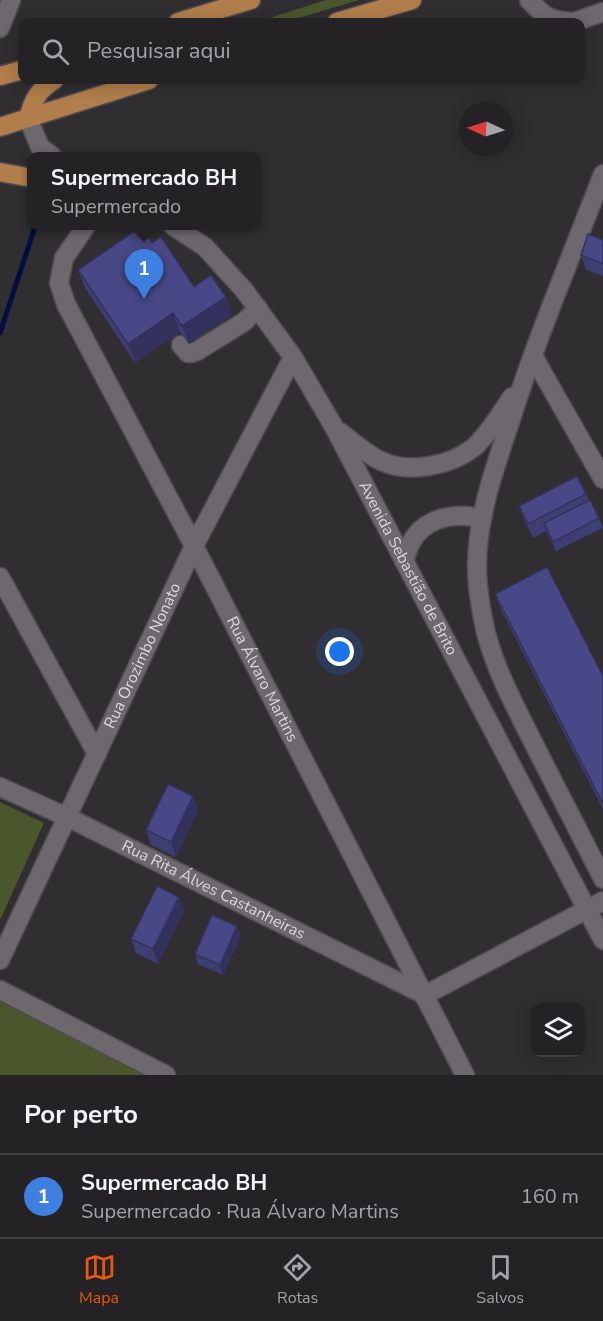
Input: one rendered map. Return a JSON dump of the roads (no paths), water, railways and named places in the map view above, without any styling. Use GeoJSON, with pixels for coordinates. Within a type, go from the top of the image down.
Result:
{"type":"FeatureCollection","features":[{"type":"Feature","properties":{"kind":"highway"},"geometry":{"type":"LineString","coordinates":[[351,18],[412,0]]}},
{"type":"Feature","properties":{"kind":"highway"},"geometry":{"type":"LineString","coordinates":[[191,18],[245,2]]}},
{"type":"Feature","properties":{"kind":"highway"},"geometry":{"type":"LineString","coordinates":[[230,18],[245,2]]}},
{"type":"Feature","properties":{"kind":"highway"},"geometry":{"type":"LineString","coordinates":[[0,76],[18,71]]}},
{"type":"Feature","properties":{"kind":"highway"},"geometry":{"type":"LineString","coordinates":[[28,118],[41,89],[48,84]]}},
{"type":"Feature","properties":{"kind":"highway"},"geometry":{"type":"LineString","coordinates":[[0,127],[136,84]]}},
{"type":"Feature","properties":{"kind":"highway"},"geometry":{"type":"LineString","coordinates":[[0,171],[27,177]]}},
{"type":"Feature","properties":{"kind":"street"},"geometry":{"type":"LineString","coordinates":[[0,28],[11,0]]}},
{"type":"Feature","properties":{"kind":"street"},"geometry":{"type":"LineString","coordinates":[[529,0],[542,14],[550,18]]}},
{"type":"Feature","properties":{"kind":"street"},"geometry":{"type":"LineString","coordinates":[[584,18],[603,12]]}},
{"type":"Feature","properties":{"kind":"street"},"geometry":{"type":"LineString","coordinates":[[28,118],[40,147],[47,152]]}},
{"type":"Feature","properties":{"kind":"street"},"geometry":{"type":"LineString","coordinates":[[603,174],[522,383],[482,519],[477,564],[478,589],[487,635],[495,661],[518,712],[603,879]]}},
{"type":"Feature","properties":{"kind":"street","name":"Rua Álvaro Martins"},"geometry":{"type":"LineString","coordinates":[[83,230],[64,258],[59,284],[66,304],[194,546],[465,1075]]}},
{"type":"Feature","properties":{"kind":"street","name":"Avenida Sebastião de Brito"},"geometry":{"type":"LineString","coordinates":[[181,230],[205,246],[244,290],[294,357],[595,905],[603,940]]}},
{"type":"Feature","properties":{"kind":"street"},"geometry":{"type":"LineString","coordinates":[[181,345],[188,353],[197,351],[244,322],[258,308]]}},
{"type":"Feature","properties":{"kind":"street"},"geometry":{"type":"LineString","coordinates":[[533,356],[603,479]]}},
{"type":"Feature","properties":{"kind":"street","name":"Rua Orozimbo Nonato"},"geometry":{"type":"LineString","coordinates":[[0,960],[194,546],[294,357]]}},
{"type":"Feature","properties":{"kind":"street"},"geometry":{"type":"LineString","coordinates":[[334,427],[365,452],[382,462],[404,467],[441,464],[459,457],[474,447],[487,433],[522,383]]}},
{"type":"Feature","properties":{"kind":"street"},"geometry":{"type":"LineString","coordinates":[[404,561],[410,544],[425,526],[440,519],[456,516],[472,516],[482,519]]}},
{"type":"Feature","properties":{"kind":"street"},"geometry":{"type":"LineString","coordinates":[[0,577],[96,754]]}},
{"type":"Feature","properties":{"kind":"street","name":"Rua Rita Álves Castanheiras"},"geometry":{"type":"LineString","coordinates":[[0,787],[67,817],[425,995]]}},
{"type":"Feature","properties":{"kind":"street"},"geometry":{"type":"LineString","coordinates":[[425,995],[595,905]]}},
{"type":"Feature","properties":{"kind":"street"},"geometry":{"type":"LineString","coordinates":[[0,990],[166,1075]]}},
{"type":"Feature","properties":{"kind":"waterway"},"geometry":{"type":"LineString","coordinates":[[0,333],[34,230]]}},
{"type":"Feature","properties":{"kind":"place","name":"Supermercado BH"},"geometry":{"type":"Point","coordinates":[144,299]}}]}
